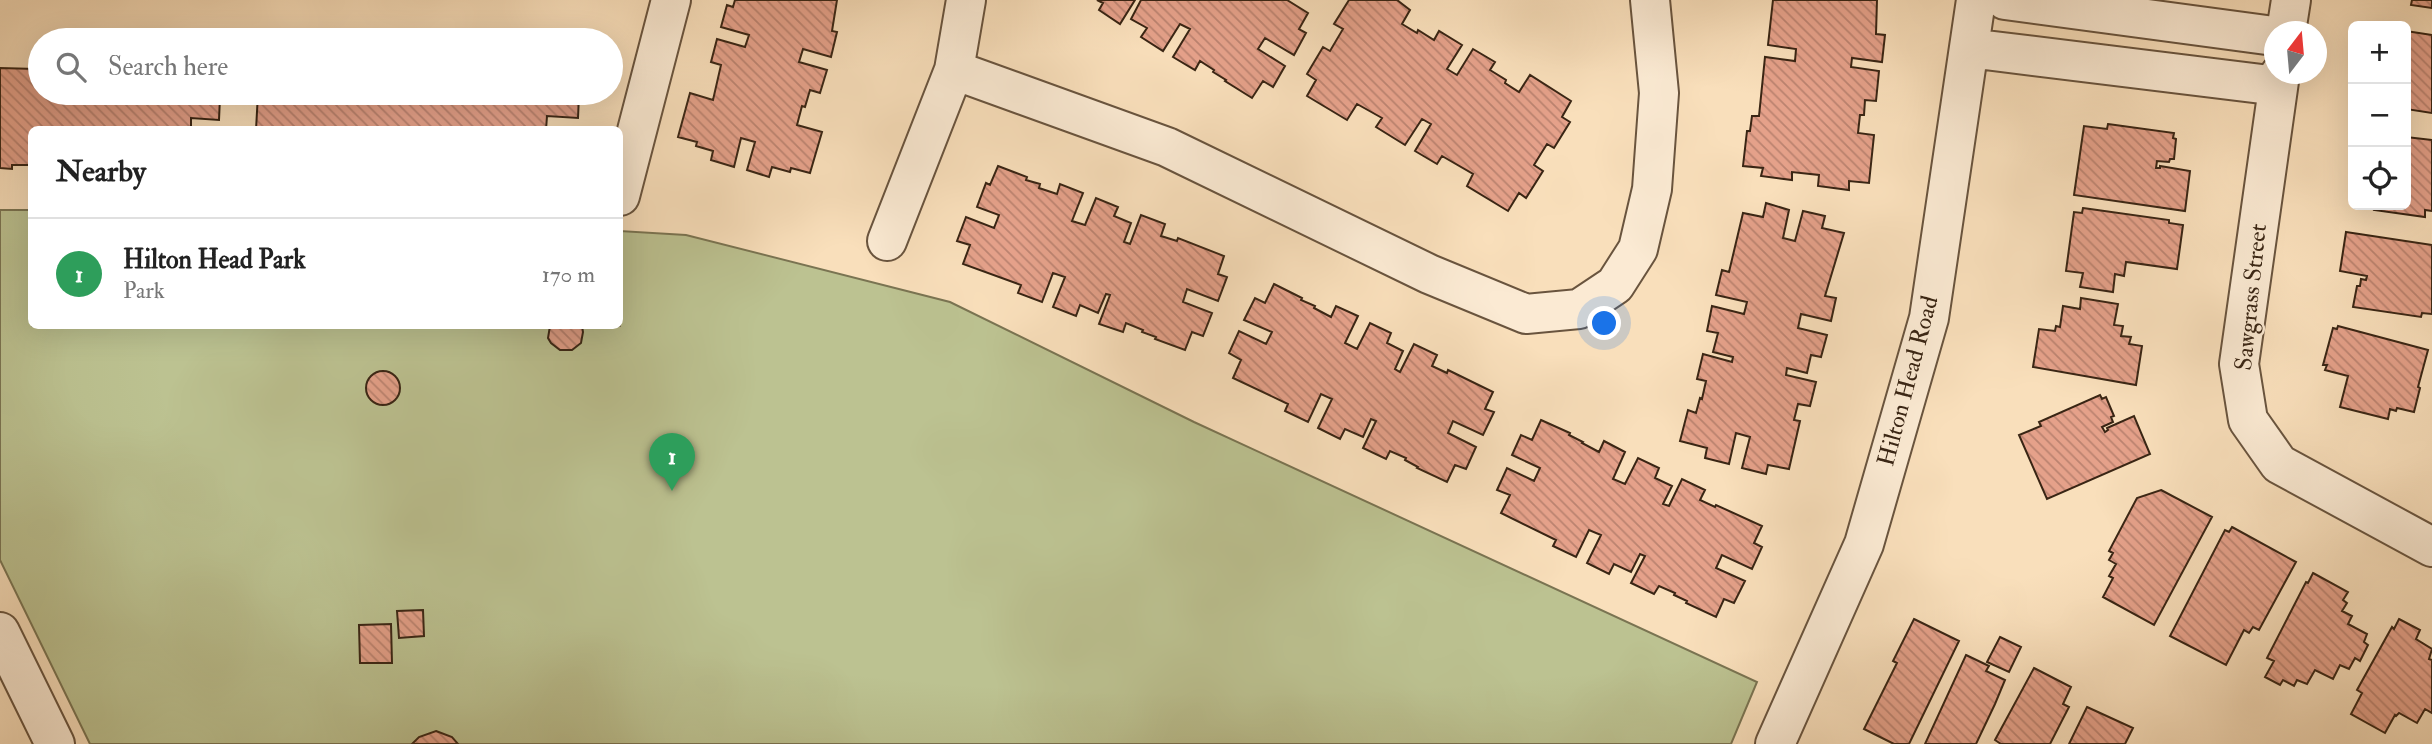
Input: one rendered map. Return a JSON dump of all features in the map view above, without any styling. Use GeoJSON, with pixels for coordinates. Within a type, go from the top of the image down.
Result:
{"type":"FeatureCollection","features":[{"type":"Feature","properties":{"kind":"street"},"geometry":{"type":"LineString","coordinates":[[887,241],[954,70],[966,0]]}},
{"type":"Feature","properties":{"kind":"street"},"geometry":{"type":"LineString","coordinates":[[954,70],[1167,147],[1429,274],[1526,314],[1579,309],[1615,285],[1639,249],[1652,189],[1659,93],[1650,0]]}},
{"type":"Feature","properties":{"kind":"street","name":"Hilton Head Road"},"geometry":{"type":"LineString","coordinates":[[1775,744],[1864,544],[1929,318],[1976,0]]}},
{"type":"Feature","properties":{"kind":"street"},"geometry":{"type":"LineString","coordinates":[[2005,0],[2264,35]]}},
{"type":"Feature","properties":{"kind":"street"},"geometry":{"type":"LineString","coordinates":[[2288,21],[2291,0]]}},
{"type":"Feature","properties":{"kind":"street"},"geometry":{"type":"LineString","coordinates":[[623,182],[661,3]]}},
{"type":"Feature","properties":{"kind":"street"},"geometry":{"type":"LineString","coordinates":[[1969,48],[2264,78]]}},
{"type":"Feature","properties":{"kind":"street","name":"Sawgrass Street"},"geometry":{"type":"LineString","coordinates":[[2278,84],[2239,364],[2248,420],[2279,464],[2432,547]]}},
{"type":"Feature","properties":{"kind":"street"},"geometry":{"type":"LineString","coordinates":[[0,632],[55,744]]}},
{"type":"Feature","properties":{"kind":"green space"},"geometry":{"type":"Polygon","coordinates":[[[0,210],[28,210],[28,329],[623,329],[623,231],[686,235],[950,302],[1194,422],[1757,682],[1731,744],[90,744],[0,560],[0,210]]]}},
{"type":"Feature","properties":{"kind":"building"},"geometry":{"type":"Polygon","coordinates":[[[735,0],[837,0],[832,31],[837,32],[831,57],[803,49],[799,62],[827,70],[820,93],[810,90],[797,125],[822,132],[810,173],[791,168],[790,172],[772,167],[769,177],[747,170],[755,142],[741,138],[734,167],[711,160],[713,151],[696,146],[697,142],[678,137],[690,93],[713,100],[721,65],[711,62],[717,39],[745,47],[749,35],[721,27],[727,5],[733,7],[735,0]]]}},
{"type":"Feature","properties":{"kind":"building"},"geometry":{"type":"Polygon","coordinates":[[[1097,0],[1135,0],[1120,24],[1099,10],[1103,3],[1097,0]]]}},
{"type":"Feature","properties":{"kind":"building"},"geometry":{"type":"Polygon","coordinates":[[[1141,0],[1287,0],[1308,13],[1299,29],[1306,33],[1294,55],[1265,38],[1258,49],[1285,66],[1273,87],[1263,81],[1252,98],[1200,61],[1195,70],[1173,57],[1190,29],[1180,24],[1163,51],[1141,37],[1147,28],[1131,19],[1141,0]]]}},
{"type":"Feature","properties":{"kind":"building"},"geometry":{"type":"Polygon","coordinates":[[[1349,0],[1397,0],[1410,10],[1402,24],[1434,40],[1439,31],[1462,45],[1447,69],[1457,75],[1473,49],[1495,62],[1490,70],[1519,92],[1530,75],[1571,101],[1562,117],[1570,122],[1554,148],[1547,144],[1534,165],[1543,171],[1526,198],[1519,193],[1508,211],[1467,186],[1473,174],[1442,156],[1437,164],[1415,151],[1431,124],[1422,119],[1405,145],[1376,127],[1382,118],[1357,104],[1347,120],[1307,96],[1316,80],[1307,74],[1323,47],[1330,51],[1343,29],[1334,24],[1349,0]]]}},
{"type":"Feature","properties":{"kind":"building"},"geometry":{"type":"Polygon","coordinates":[[[1773,0],[1877,0],[1876,34],[1885,35],[1882,62],[1852,58],[1851,67],[1879,71],[1876,101],[1865,100],[1864,115],[1860,115],[1858,133],[1874,135],[1869,183],[1849,181],[1849,190],[1818,186],[1819,175],[1792,172],[1792,180],[1761,176],[1763,168],[1743,166],[1747,131],[1750,131],[1752,116],[1759,116],[1765,57],[1795,61],[1796,49],[1768,45],[1773,0]]]}},
{"type":"Feature","properties":{"kind":"building"},"geometry":{"type":"Polygon","coordinates":[[[2412,0],[2432,0],[2432,8],[2411,5],[2412,0]]]}},
{"type":"Feature","properties":{"kind":"building"},"geometry":{"type":"Polygon","coordinates":[[[2411,32],[2432,35],[2432,113],[2411,110],[2411,32]]]}},
{"type":"Feature","properties":{"kind":"building"},"geometry":{"type":"Polygon","coordinates":[[[0,68],[28,69],[28,105],[220,105],[219,120],[191,118],[191,126],[28,126],[28,165],[12,165],[12,169],[0,168],[0,68]]]}},
{"type":"Feature","properties":{"kind":"building"},"geometry":{"type":"Polygon","coordinates":[[[257,105],[579,105],[578,118],[547,116],[546,126],[256,126],[257,105]]]}},
{"type":"Feature","properties":{"kind":"building"},"geometry":{"type":"Polygon","coordinates":[[[2108,124],[2174,133],[2174,159],[2169,162],[2157,161],[2156,168],[2160,166],[2190,171],[2185,211],[2074,195],[2084,126],[2107,129],[2108,124]]]}},
{"type":"Feature","properties":{"kind":"building"},"geometry":{"type":"Polygon","coordinates":[[[2411,138],[2432,140],[2432,211],[2425,210],[2425,217],[2374,210],[2411,210],[2411,138]]]}},
{"type":"Feature","properties":{"kind":"building"},"geometry":{"type":"Polygon","coordinates":[[[998,166],[1027,177],[1026,180],[1040,184],[1039,188],[1057,194],[1060,184],[1083,193],[1072,221],[1085,225],[1096,198],[1118,207],[1114,216],[1131,223],[1124,242],[1130,244],[1141,215],[1165,224],[1161,236],[1177,241],[1178,238],[1224,256],[1218,274],[1227,277],[1218,301],[1187,289],[1183,302],[1212,313],[1203,336],[1192,332],[1185,350],[1155,339],[1156,337],[1126,323],[1123,332],[1099,324],[1110,295],[1106,294],[1098,313],[1080,305],[1076,316],[1053,307],[1065,277],[1053,273],[1042,302],[1018,293],[1021,285],[963,264],[970,245],[957,241],[966,217],[994,228],[999,215],[977,207],[986,183],[990,185],[998,166]]]}},
{"type":"Feature","properties":{"kind":"building"},"geometry":{"type":"Polygon","coordinates":[[[1766,203],[1789,210],[1783,238],[1795,241],[1803,211],[1825,216],[1822,228],[1844,233],[1825,296],[1836,298],[1831,321],[1801,314],[1798,328],[1827,335],[1821,357],[1811,355],[1807,373],[1787,368],[1786,375],[1816,382],[1810,406],[1798,404],[1794,420],[1800,421],[1789,469],[1768,465],[1766,474],[1742,468],[1750,437],[1736,433],[1729,464],[1705,458],[1707,448],[1680,441],[1688,410],[1696,413],[1700,398],[1702,399],[1706,381],[1697,379],[1703,354],[1732,362],[1733,357],[1713,352],[1718,333],[1707,331],[1712,306],[1744,314],[1747,302],[1716,295],[1722,270],[1729,272],[1743,213],[1763,217],[1766,203]]]}},
{"type":"Feature","properties":{"kind":"building"},"geometry":{"type":"Polygon","coordinates":[[[2083,208],[2169,220],[2169,223],[2183,225],[2177,269],[2126,262],[2124,276],[2115,274],[2113,292],[2080,287],[2083,273],[2066,271],[2074,212],[2082,213],[2083,208]]]}},
{"type":"Feature","properties":{"kind":"building"},"geometry":{"type":"Polygon","coordinates":[[[2346,232],[2432,245],[2432,314],[2422,313],[2421,317],[2353,307],[2357,286],[2360,286],[2361,279],[2366,280],[2367,276],[2340,271],[2346,232]]]}},
{"type":"Feature","properties":{"kind":"building"},"geometry":{"type":"Polygon","coordinates":[[[1274,284],[1331,317],[1336,306],[1358,316],[1345,343],[1357,349],[1370,323],[1391,333],[1387,343],[1403,351],[1395,369],[1400,372],[1414,344],[1437,355],[1432,366],[1447,373],[1448,370],[1493,392],[1485,409],[1494,412],[1483,435],[1453,421],[1448,433],[1476,447],[1466,469],[1455,465],[1447,482],[1390,451],[1386,459],[1363,448],[1376,421],[1371,419],[1363,437],[1345,429],[1340,439],[1318,428],[1332,399],[1321,394],[1308,422],[1285,411],[1288,404],[1233,378],[1241,360],[1229,353],[1239,331],[1266,344],[1272,332],[1244,320],[1255,298],[1265,303],[1274,284]]]}},
{"type":"Feature","properties":{"kind":"building"},"geometry":{"type":"Polygon","coordinates":[[[2081,298],[2118,304],[2114,325],[2123,326],[2121,336],[2131,337],[2129,344],[2142,346],[2136,385],[2033,367],[2039,329],[2055,331],[2056,326],[2060,327],[2063,306],[2080,309],[2081,298]]]}},
{"type":"Feature","properties":{"kind":"building"},"geometry":{"type":"Polygon","coordinates":[[[2338,326],[2428,350],[2414,412],[2390,409],[2388,419],[2340,407],[2348,376],[2325,370],[2327,365],[2323,365],[2333,328],[2337,329],[2338,326]]]}},
{"type":"Feature","properties":{"kind":"building"},"geometry":{"type":"Polygon","coordinates":[[[550,329],[582,329],[581,343],[572,350],[560,350],[548,338],[550,329]]]}},
{"type":"Feature","properties":{"kind":"building"},"geometry":{"type":"Polygon","coordinates":[[[383,371],[395,376],[400,388],[395,400],[383,405],[371,400],[366,388],[371,376],[383,371]]]}},
{"type":"Feature","properties":{"kind":"building"},"geometry":{"type":"Polygon","coordinates":[[[2100,395],[2102,399],[2106,397],[2114,416],[2111,417],[2113,422],[2102,427],[2105,432],[2107,428],[2134,416],[2150,454],[2047,499],[2019,435],[2041,426],[2039,422],[2100,395]]]}},
{"type":"Feature","properties":{"kind":"building"},"geometry":{"type":"Polygon","coordinates":[[[1541,420],[1570,433],[1569,435],[1599,452],[1604,441],[1625,452],[1613,479],[1625,484],[1638,458],[1659,468],[1655,478],[1672,486],[1663,504],[1669,506],[1682,479],[1705,490],[1700,500],[1762,526],[1754,543],[1762,547],[1752,569],[1722,555],[1716,568],[1745,581],[1734,603],[1724,599],[1716,617],[1659,586],[1654,594],[1631,583],[1645,556],[1640,554],[1631,572],[1614,564],[1609,574],[1587,563],[1601,535],[1589,530],[1576,557],[1553,546],[1556,540],[1501,513],[1510,495],[1497,490],[1507,468],[1534,481],[1540,468],[1512,455],[1521,435],[1532,440],[1541,420]]]}},
{"type":"Feature","properties":{"kind":"building"},"geometry":{"type":"Polygon","coordinates":[[[2161,490],[2212,517],[2154,625],[2103,597],[2113,578],[2109,576],[2116,564],[2109,560],[2113,553],[2109,551],[2137,498],[2161,490]]]}},
{"type":"Feature","properties":{"kind":"building"},"geometry":{"type":"Polygon","coordinates":[[[2232,527],[2296,562],[2259,630],[2253,627],[2249,633],[2244,630],[2226,665],[2170,636],[2225,530],[2229,532],[2232,527]]]}},
{"type":"Feature","properties":{"kind":"building"},"geometry":{"type":"Polygon","coordinates":[[[2313,573],[2348,592],[2343,600],[2347,603],[2342,611],[2352,616],[2348,624],[2367,634],[2364,642],[2368,645],[2360,661],[2355,658],[2349,669],[2340,665],[2333,679],[2315,670],[2307,684],[2297,680],[2294,686],[2283,680],[2280,685],[2265,677],[2274,661],[2267,658],[2313,573]]]}},
{"type":"Feature","properties":{"kind":"building"},"geometry":{"type":"Polygon","coordinates":[[[423,610],[424,636],[399,638],[397,611],[423,610]]]}},
{"type":"Feature","properties":{"kind":"building"},"geometry":{"type":"Polygon","coordinates":[[[1914,619],[1959,641],[1909,744],[1894,744],[1864,729],[1897,663],[1893,661],[1914,619]]]}},
{"type":"Feature","properties":{"kind":"building"},"geometry":{"type":"Polygon","coordinates":[[[2399,619],[2420,630],[2416,639],[2432,649],[2429,659],[2432,660],[2432,713],[2425,709],[2417,723],[2399,713],[2395,715],[2385,733],[2351,714],[2362,693],[2357,690],[2399,619]]]}},
{"type":"Feature","properties":{"kind":"building"},"geometry":{"type":"Polygon","coordinates":[[[391,624],[392,663],[360,663],[359,625],[391,624]]]}},
{"type":"Feature","properties":{"kind":"building"},"geometry":{"type":"Polygon","coordinates":[[[2000,637],[2021,647],[2009,672],[1987,662],[2000,637]]]}},
{"type":"Feature","properties":{"kind":"building"},"geometry":{"type":"Polygon","coordinates":[[[1966,655],[1989,666],[1986,671],[2005,680],[1995,704],[1976,744],[1925,744],[1966,655]]]}},
{"type":"Feature","properties":{"kind":"building"},"geometry":{"type":"Polygon","coordinates":[[[2034,668],[2071,687],[2063,704],[2069,707],[2050,744],[2001,744],[1995,740],[2034,668]]]}},
{"type":"Feature","properties":{"kind":"building"},"geometry":{"type":"Polygon","coordinates":[[[2087,707],[2133,728],[2125,744],[2069,744],[2087,707]]]}},
{"type":"Feature","properties":{"kind":"building"},"geometry":{"type":"Polygon","coordinates":[[[436,731],[452,737],[458,744],[412,744],[419,737],[436,731]]]}},
{"type":"Feature","properties":{"kind":"place","name":"Hilton Head Park"},"geometry":{"type":"Point","coordinates":[672,491]}}]}
